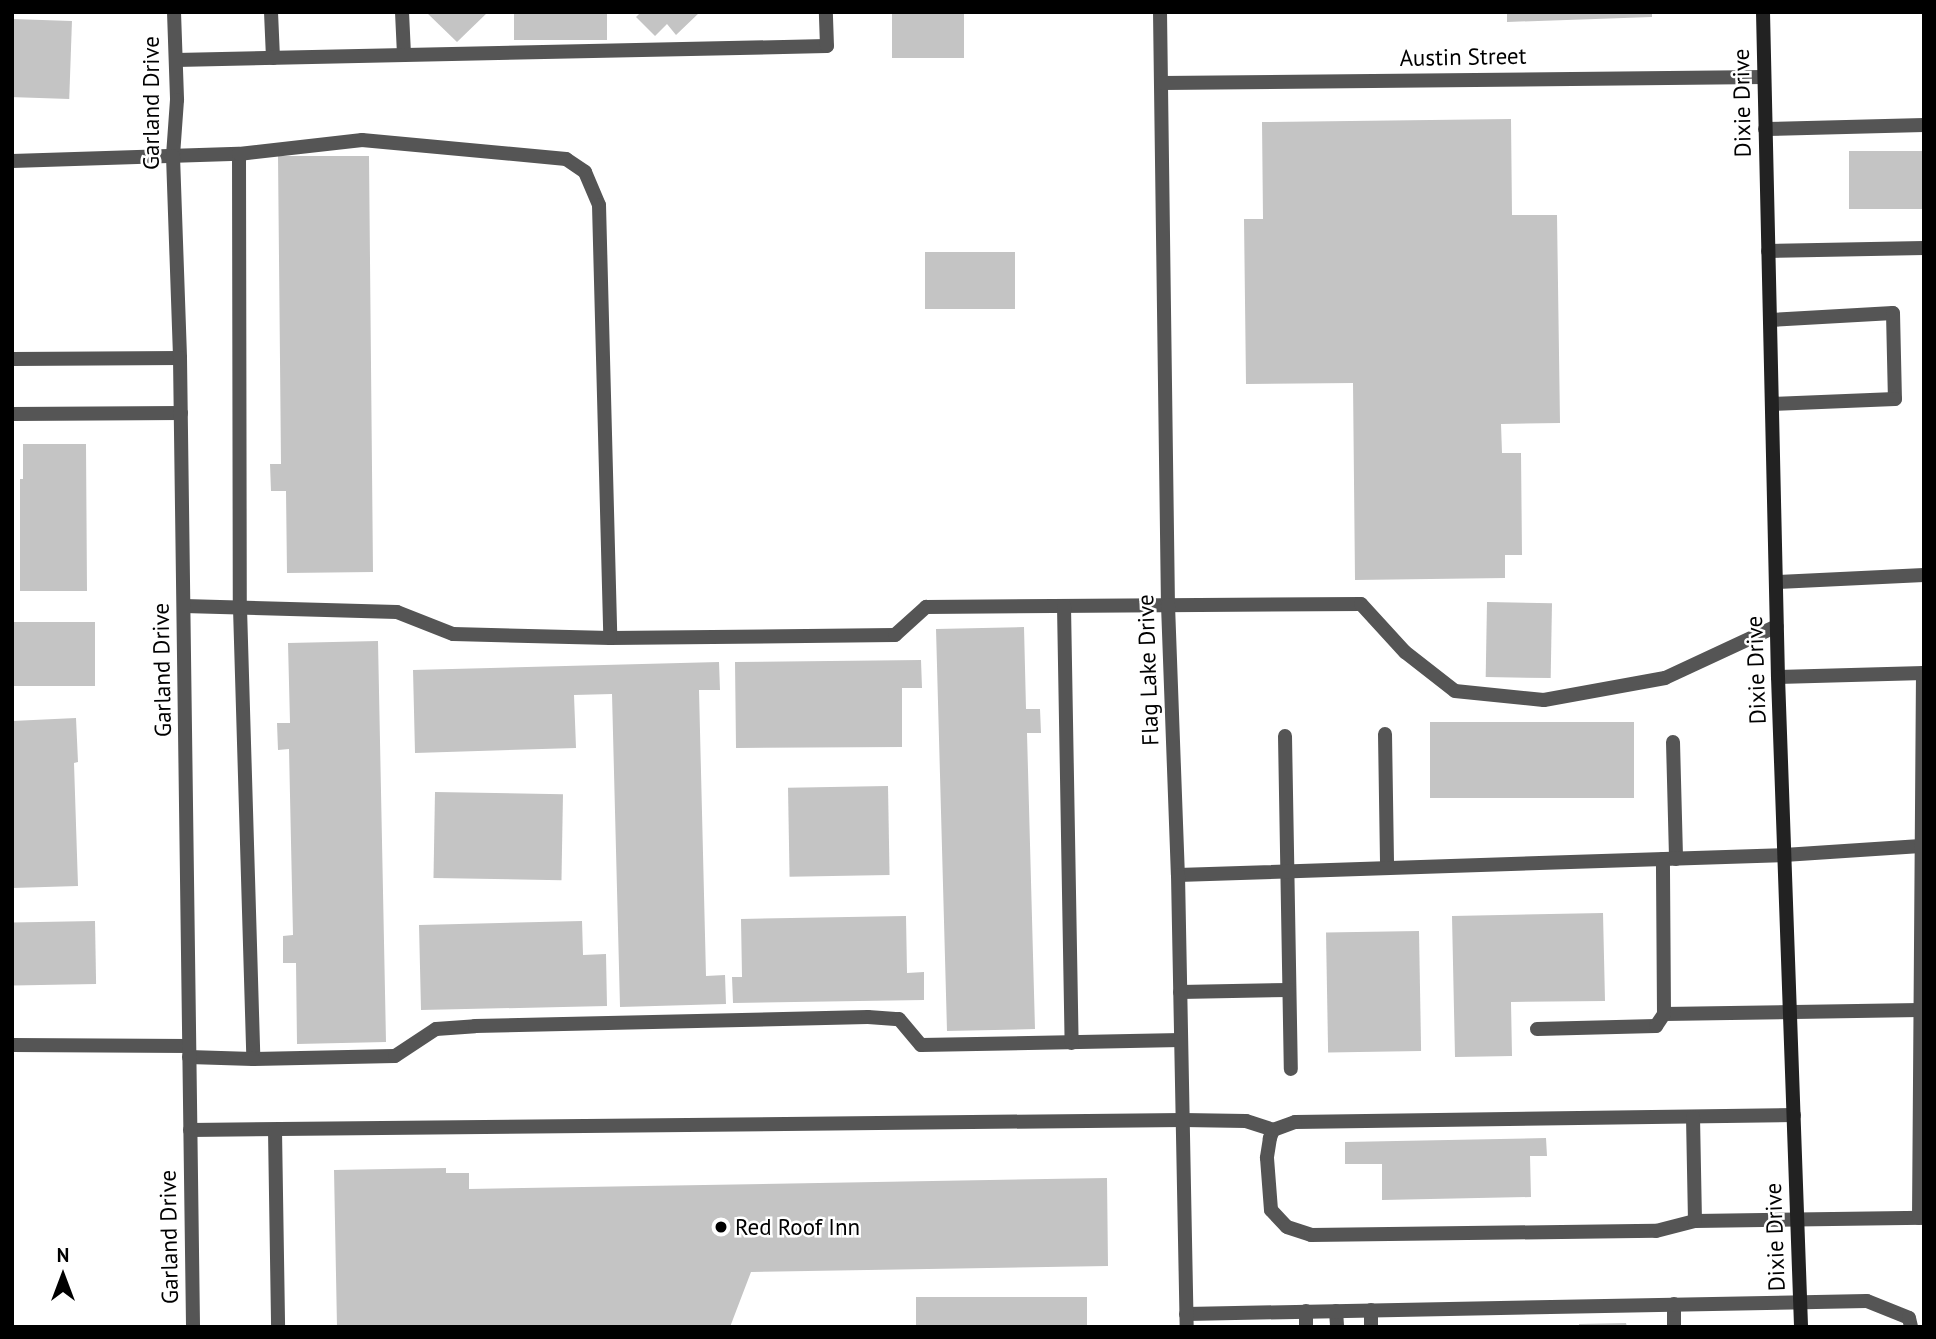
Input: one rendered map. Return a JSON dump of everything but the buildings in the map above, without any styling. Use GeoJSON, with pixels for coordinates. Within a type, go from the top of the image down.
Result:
{"type":"FeatureCollection","features":[{"type":"Feature","properties":{"kind":"main road","name":"Dixie Drive"},"geometry":{"type":"LineString","coordinates":[[1763,12],[1778,677],[1801,1327]]}},
{"type":"Feature","properties":{"kind":"street","name":"Garland Drive"},"geometry":{"type":"LineString","coordinates":[[174,12],[177,100],[173,156],[181,413],[193,1327]]}},
{"type":"Feature","properties":{"kind":"street"},"geometry":{"type":"LineString","coordinates":[[271,12],[273,58]]}},
{"type":"Feature","properties":{"kind":"street"},"geometry":{"type":"LineString","coordinates":[[401,12],[404,55]]}},
{"type":"Feature","properties":{"kind":"street"},"geometry":{"type":"LineString","coordinates":[[176,60],[827,46],[826,12]]}},
{"type":"Feature","properties":{"kind":"street","name":"Flag Lake Drive"},"geometry":{"type":"LineString","coordinates":[[1160,12],[1168,605],[1178,875],[1187,1320]]}},
{"type":"Feature","properties":{"kind":"street","name":"Austin Street"},"geometry":{"type":"LineString","coordinates":[[1161,83],[1765,77]]}},
{"type":"Feature","properties":{"kind":"street"},"geometry":{"type":"LineString","coordinates":[[1765,129],[1924,125]]}},
{"type":"Feature","properties":{"kind":"street"},"geometry":{"type":"LineString","coordinates":[[12,161],[239,153],[362,140],[566,159],[585,172],[599,205],[610,639]]}},
{"type":"Feature","properties":{"kind":"street"},"geometry":{"type":"LineString","coordinates":[[239,153],[240,608],[253,1059]]}},
{"type":"Feature","properties":{"kind":"street"},"geometry":{"type":"LineString","coordinates":[[1768,251],[1924,248]]}},
{"type":"Feature","properties":{"kind":"street"},"geometry":{"type":"LineString","coordinates":[[1770,320],[1893,313],[1895,400],[1772,404]]}},
{"type":"Feature","properties":{"kind":"street"},"geometry":{"type":"LineString","coordinates":[[12,359],[180,358]]}},
{"type":"Feature","properties":{"kind":"street"},"geometry":{"type":"LineString","coordinates":[[12,414],[181,413]]}},
{"type":"Feature","properties":{"kind":"street"},"geometry":{"type":"LineString","coordinates":[[1776,582],[1924,575]]}},
{"type":"Feature","properties":{"kind":"street"},"geometry":{"type":"LineString","coordinates":[[184,606],[397,612],[453,634],[610,639],[895,635],[926,607],[1361,604],[1405,652],[1455,691],[1544,700],[1665,678],[1777,626]]}},
{"type":"Feature","properties":{"kind":"street"},"geometry":{"type":"LineString","coordinates":[[1063,606],[1072,1042]]}},
{"type":"Feature","properties":{"kind":"street"},"geometry":{"type":"LineString","coordinates":[[1273,1130],[1267,1158],[1271,1210],[1287,1227],[1311,1235],[1656,1231],[1695,1221],[1797,1222],[1921,1218],[1923,673],[1778,677]]}},
{"type":"Feature","properties":{"kind":"street"},"geometry":{"type":"LineString","coordinates":[[1385,734],[1387,868]]}},
{"type":"Feature","properties":{"kind":"street"},"geometry":{"type":"LineString","coordinates":[[1285,736],[1291,1069]]}},
{"type":"Feature","properties":{"kind":"street"},"geometry":{"type":"LineString","coordinates":[[1537,1029],[1656,1027],[1664,1014],[1673,743]]}},
{"type":"Feature","properties":{"kind":"street"},"geometry":{"type":"LineString","coordinates":[[1178,875],[1784,855],[1921,846]]}},
{"type":"Feature","properties":{"kind":"street"},"geometry":{"type":"LineString","coordinates":[[1180,992],[1289,990]]}},
{"type":"Feature","properties":{"kind":"street"},"geometry":{"type":"LineString","coordinates":[[1664,1014],[1920,1010]]}},
{"type":"Feature","properties":{"kind":"street"},"geometry":{"type":"LineString","coordinates":[[12,1045],[189,1052],[253,1059],[395,1056],[436,1029],[868,1017],[899,1019],[921,1045],[1181,1040]]}},
{"type":"Feature","properties":{"kind":"street"},"geometry":{"type":"LineString","coordinates":[[190,1130],[1183,1120],[1246,1121],[1273,1130],[1295,1122],[1794,1115]]}},
{"type":"Feature","properties":{"kind":"street"},"geometry":{"type":"LineString","coordinates":[[1693,1117],[1695,1221]]}},
{"type":"Feature","properties":{"kind":"street"},"geometry":{"type":"LineString","coordinates":[[275,1130],[278,1327]]}},
{"type":"Feature","properties":{"kind":"street"},"geometry":{"type":"LineString","coordinates":[[1187,1320],[1306,1311],[1867,1301],[1909,1318],[1911,1327]]}},
{"type":"Feature","properties":{"kind":"street"},"geometry":{"type":"LineString","coordinates":[[1674,1304],[1674,1327]]}},
{"type":"Feature","properties":{"kind":"street"},"geometry":{"type":"LineString","coordinates":[[1371,1310],[1371,1327]]}},
{"type":"Feature","properties":{"kind":"street"},"geometry":{"type":"LineString","coordinates":[[1306,1311],[1306,1327]]}},
{"type":"Feature","properties":{"kind":"street"},"geometry":{"type":"LineString","coordinates":[[1336,1311],[1337,1327]]}},
{"type":"Feature","properties":{"kind":"place","name":"Red Roof Inn"},"geometry":{"type":"Point","coordinates":[721,1227]}}]}
